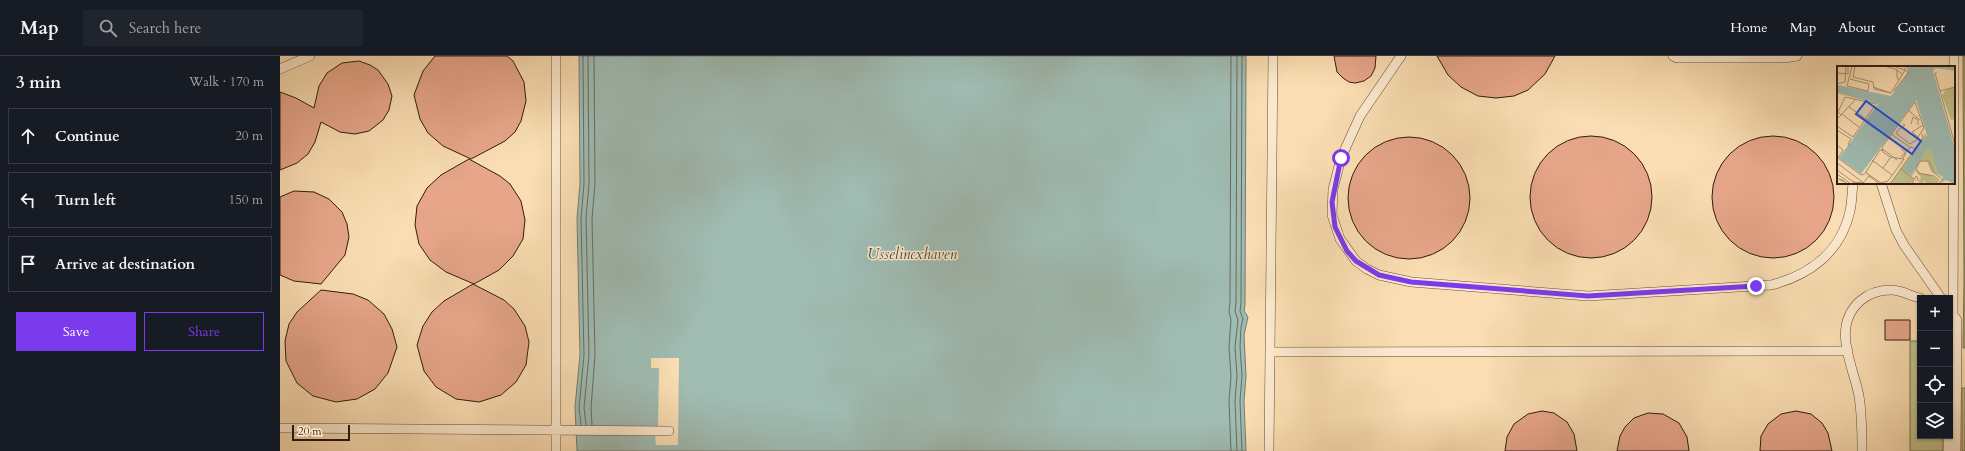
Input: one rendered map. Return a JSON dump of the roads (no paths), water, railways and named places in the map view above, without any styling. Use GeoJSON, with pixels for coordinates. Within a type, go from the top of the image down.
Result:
{"type":"FeatureCollection","features":[{"type":"Feature","properties":{"kind":"street"},"geometry":{"type":"LineString","coordinates":[[1952,451],[1953,331]]}},
{"type":"Feature","properties":{"kind":"lane"},"geometry":{"type":"LineString","coordinates":[[280,69],[310,56]]}},
{"type":"Feature","properties":{"kind":"lane"},"geometry":{"type":"LineString","coordinates":[[556,56],[556,451]]}},
{"type":"Feature","properties":{"kind":"lane"},"geometry":{"type":"LineString","coordinates":[[1269,451],[1273,56]]}},
{"type":"Feature","properties":{"kind":"lane"},"geometry":{"type":"LineString","coordinates":[[1401,56],[1360,116],[1341,158],[1332,202],[1335,227],[1347,251],[1362,265],[1379,275],[1411,282],[1588,296],[1771,285],[1785,281],[1809,270],[1829,253],[1837,243],[1848,220],[1851,209],[1852,184]]}},
{"type":"Feature","properties":{"kind":"lane"},"geometry":{"type":"LineString","coordinates":[[1673,56],[1678,58],[1785,58],[1797,56]]}},
{"type":"Feature","properties":{"kind":"lane"},"geometry":{"type":"LineString","coordinates":[[1954,56],[1954,66]]}},
{"type":"Feature","properties":{"kind":"lane"},"geometry":{"type":"LineString","coordinates":[[1881,184],[1896,230],[1904,245],[1939,295]]}},
{"type":"Feature","properties":{"kind":"lane"},"geometry":{"type":"LineString","coordinates":[[1952,295],[1953,184]]}},
{"type":"Feature","properties":{"kind":"lane"},"geometry":{"type":"LineString","coordinates":[[1862,451],[1862,425],[1859,402],[1845,337],[1847,321],[1855,306],[1862,299],[1872,294],[1892,290],[1917,297]]}},
{"type":"Feature","properties":{"kind":"lane"},"geometry":{"type":"LineString","coordinates":[[1270,352],[1848,352]]}},
{"type":"Feature","properties":{"kind":"lane"},"geometry":{"type":"LineString","coordinates":[[280,428],[669,431]]}},
{"type":"Feature","properties":{"kind":"water","name":"Usselincxhaven"},"geometry":{"type":"Polygon","coordinates":[[[579,56],[1246,56],[1244,311],[1248,317],[1244,335],[1246,376],[1244,401],[1246,451],[577,451],[575,407],[580,355],[577,218],[580,184],[579,56]]]}}]}
